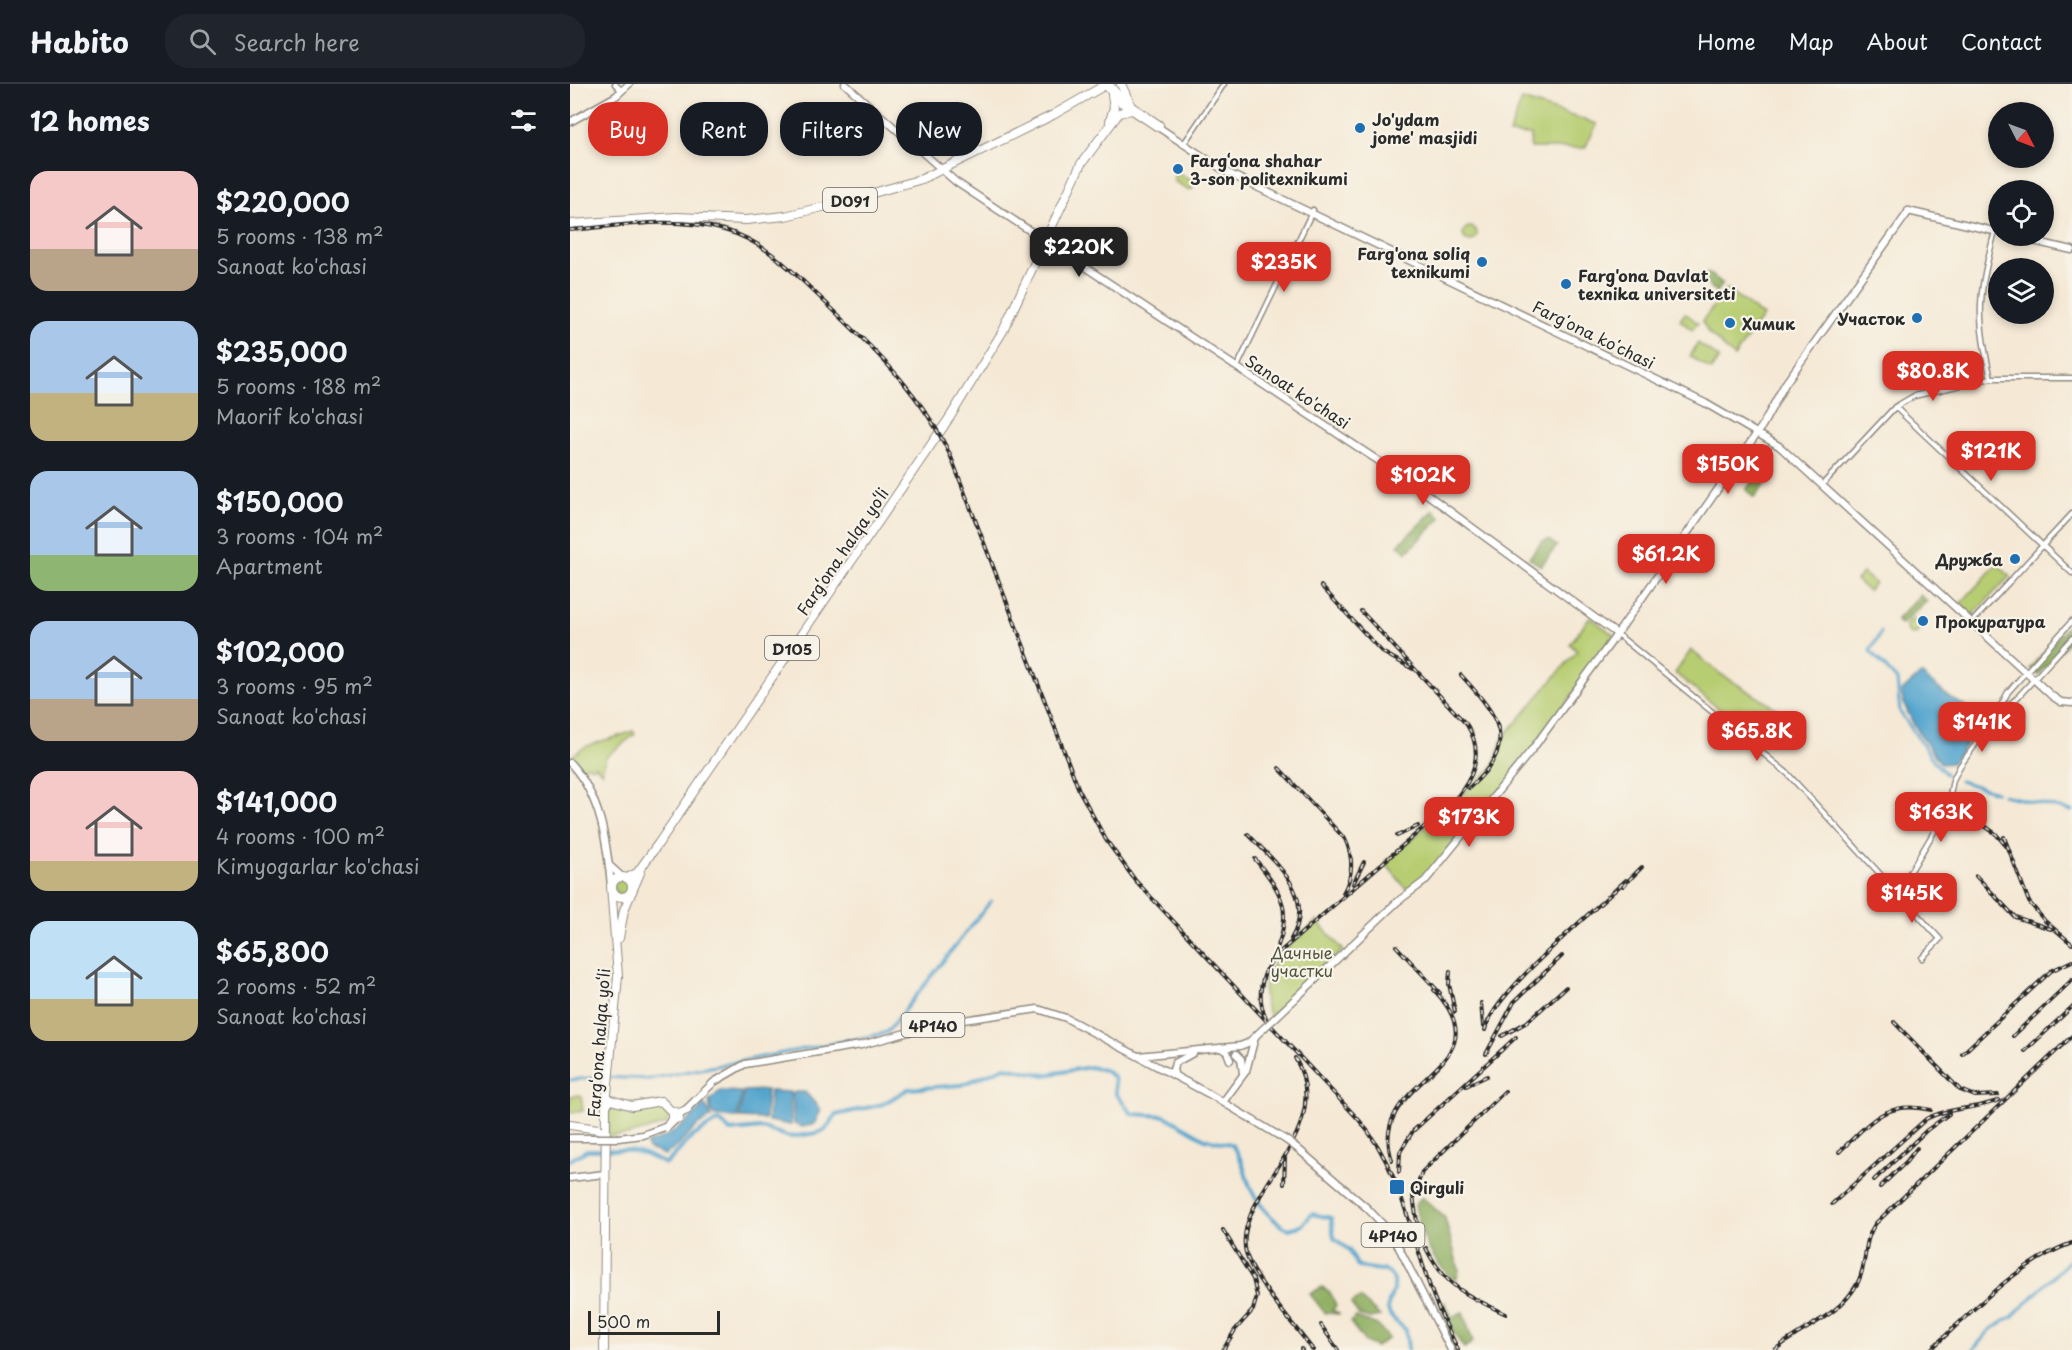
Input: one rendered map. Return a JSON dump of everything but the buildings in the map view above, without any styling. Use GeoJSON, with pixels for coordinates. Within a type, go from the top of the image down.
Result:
{"type":"FeatureCollection","features":[{"type":"Feature","properties":{"kind":"highway","name":"D091"},"geometry":{"type":"LineString","coordinates":[[570,222],[658,216],[722,218],[792,213],[940,169],[1105,84]]}},
{"type":"Feature","properties":{"kind":"highway","name":"Fargʻona koʻchasi"},"geometry":{"type":"LineString","coordinates":[[1105,84],[1132,109]]}},
{"type":"Feature","properties":{"kind":"highway","name":"Fargʻona koʻchasi"},"geometry":{"type":"LineString","coordinates":[[1105,84],[1112,93],[1132,109],[1159,126]]}},
{"type":"Feature","properties":{"kind":"highway"},"geometry":{"type":"LineString","coordinates":[[1121,84],[1132,109]]}},
{"type":"Feature","properties":{"kind":"highway","name":"D105"},"geometry":{"type":"LineString","coordinates":[[1105,130],[1114,108],[1112,93]]}},
{"type":"Feature","properties":{"kind":"highway","name":"D105"},"geometry":{"type":"LineString","coordinates":[[1105,130],[1120,112],[1132,109]]}},
{"type":"Feature","properties":{"kind":"highway","name":"Farg‘ona halqa yo‘li"},"geometry":{"type":"LineString","coordinates":[[617,954],[611,886],[613,880],[636,873],[658,844],[964,396],[1003,331],[1075,174],[1105,130]]}},
{"type":"Feature","properties":{"kind":"highway","name":"Farg‘ona halqa yo‘li"},"geometry":{"type":"LineString","coordinates":[[604,1350],[606,1105],[617,954],[621,924],[632,890],[658,844]]}},
{"type":"Feature","properties":{"kind":"highway"},"geometry":{"type":"LineString","coordinates":[[611,886],[613,892],[618,896],[628,895],[632,890],[631,883],[624,877]]}},
{"type":"Feature","properties":{"kind":"highway"},"geometry":{"type":"LineString","coordinates":[[608,1081],[616,1101]]}},
{"type":"Feature","properties":{"kind":"highway"},"geometry":{"type":"LineString","coordinates":[[606,1105],[611,1100],[632,1106],[661,1101],[679,1119]]}},
{"type":"Feature","properties":{"kind":"highway"},"geometry":{"type":"LineString","coordinates":[[672,1111],[679,1113],[687,1110]]}},
{"type":"Feature","properties":{"kind":"highway"},"geometry":{"type":"LineString","coordinates":[[667,1127],[672,1119],[672,1111]]}},
{"type":"Feature","properties":{"kind":"highway"},"geometry":{"type":"LineString","coordinates":[[587,1127],[599,1123],[606,1114]]}},
{"type":"Feature","properties":{"kind":"highway"},"geometry":{"type":"LineString","coordinates":[[570,1125],[601,1129],[605,1137]]}},
{"type":"Feature","properties":{"kind":"main road"},"geometry":{"type":"LineString","coordinates":[[570,122],[622,91],[629,84]]}},
{"type":"Feature","properties":{"kind":"main road","name":"Sanoat ko'chasi"},"geometry":{"type":"LineString","coordinates":[[845,84],[940,169],[1412,483],[1617,634]]}},
{"type":"Feature","properties":{"kind":"main road","name":"Fargʻona koʻchasi"},"geometry":{"type":"LineString","coordinates":[[1159,126],[1230,171],[1628,364],[1777,440],[2027,671],[2058,697],[2072,701]]}},
{"type":"Feature","properties":{"kind":"main road","name":"Fargʻona koʻchasi"},"geometry":{"type":"LineString","coordinates":[[1159,126],[1228,173],[1312,211]]}},
{"type":"Feature","properties":{"kind":"main road"},"geometry":{"type":"LineString","coordinates":[[1758,430],[1783,382],[1908,212],[1988,230]]}},
{"type":"Feature","properties":{"kind":"main road"},"geometry":{"type":"LineString","coordinates":[[2054,246],[2072,250]]}},
{"type":"Feature","properties":{"kind":"main road"},"geometry":{"type":"LineString","coordinates":[[1138,1056],[1248,1043],[1397,902],[1419,887],[1447,857],[1534,747],[1617,634],[1742,454],[1785,384],[1847,296]]}},
{"type":"Feature","properties":{"kind":"main road","name":"Farg‘ona halqa yo‘li"},"geometry":{"type":"LineString","coordinates":[[570,764],[586,782],[595,799],[609,863],[611,886]]}},
{"type":"Feature","properties":{"kind":"main road"},"geometry":{"type":"LineString","coordinates":[[609,863],[614,872],[624,877]]}},
{"type":"Feature","properties":{"kind":"main road","name":"4P140"},"geometry":{"type":"LineString","coordinates":[[679,1119],[714,1082],[745,1064],[861,1045],[936,1024],[1038,1009],[1066,1018],[1176,1076],[1297,1148],[1367,1208],[1392,1234],[1451,1350]]}},
{"type":"Feature","properties":{"kind":"main road"},"geometry":{"type":"LineString","coordinates":[[1223,1102],[1243,1077],[1255,1036]]}},
{"type":"Feature","properties":{"kind":"main road"},"geometry":{"type":"LineString","coordinates":[[1221,1048],[1227,1052],[1230,1060]]}},
{"type":"Feature","properties":{"kind":"main road"},"geometry":{"type":"LineString","coordinates":[[1176,1076],[1173,1068],[1176,1061],[1202,1050]]}},
{"type":"Feature","properties":{"kind":"main road"},"geometry":{"type":"LineString","coordinates":[[1236,1054],[1242,1062],[1243,1077]]}},
{"type":"Feature","properties":{"kind":"main road"},"geometry":{"type":"LineString","coordinates":[[570,1138],[618,1138],[643,1135],[667,1127],[679,1119]]}},
{"type":"Feature","properties":{"kind":"main road"},"geometry":{"type":"LineString","coordinates":[[570,1178],[605,1174]]}},
{"type":"Feature","properties":{"kind":"street"},"geometry":{"type":"LineString","coordinates":[[615,84],[622,91]]}},
{"type":"Feature","properties":{"kind":"street"},"geometry":{"type":"LineString","coordinates":[[1185,142],[1224,84]]}},
{"type":"Feature","properties":{"kind":"street"},"geometry":{"type":"LineString","coordinates":[[1237,366],[1312,211]]}},
{"type":"Feature","properties":{"kind":"street"},"geometry":{"type":"LineString","coordinates":[[1991,378],[1982,341],[1979,313],[1984,274],[1992,246]]}},
{"type":"Feature","properties":{"kind":"street"},"geometry":{"type":"LineString","coordinates":[[1822,484],[1895,407],[1922,393],[1991,378],[2072,378]]}},
{"type":"Feature","properties":{"kind":"street"},"geometry":{"type":"LineString","coordinates":[[1895,407],[2072,573]]}},
{"type":"Feature","properties":{"kind":"street"},"geometry":{"type":"LineString","coordinates":[[1973,622],[2072,514]]}},
{"type":"Feature","properties":{"kind":"street"},"geometry":{"type":"LineString","coordinates":[[1896,891],[1910,874],[1947,810],[1953,780],[1960,766],[1995,717],[2006,696],[2072,621]]}},
{"type":"Feature","properties":{"kind":"street","name":"Sanoat ko'chasi"},"geometry":{"type":"LineString","coordinates":[[1617,634],[1787,773],[1940,939],[1922,957]]}},
{"type":"Feature","properties":{"kind":"street"},"geometry":{"type":"LineString","coordinates":[[1995,717],[2014,701],[2072,638]]}},
{"type":"Feature","properties":{"kind":"street"},"geometry":{"type":"LineString","coordinates":[[2006,696],[2014,701]]}},
{"type":"Feature","properties":{"kind":"green space"},"geometry":{"type":"Polygon","coordinates":[[[1522,100],[1597,124],[1585,148],[1530,148],[1531,135],[1509,134],[1522,100]]]}},
{"type":"Feature","properties":{"kind":"green space"},"geometry":{"type":"Polygon","coordinates":[[[1174,173],[1179,173],[1192,181],[1193,188],[1189,190],[1174,181],[1174,173]]]}},
{"type":"Feature","properties":{"kind":"green space"},"geometry":{"type":"Polygon","coordinates":[[[1470,227],[1475,229],[1477,234],[1475,239],[1470,241],[1465,239],[1463,234],[1465,229],[1470,227]]]}},
{"type":"Feature","properties":{"kind":"green space"},"geometry":{"type":"Polygon","coordinates":[[[1708,272],[1723,284],[1717,292],[1702,280],[1708,272]]]}},
{"type":"Feature","properties":{"kind":"green space","name":"Химик"},"geometry":{"type":"Polygon","coordinates":[[[1727,289],[1763,316],[1734,357],[1708,332],[1702,321],[1727,289]]]}},
{"type":"Feature","properties":{"kind":"green space"},"geometry":{"type":"Polygon","coordinates":[[[1685,313],[1698,323],[1692,330],[1680,320],[1685,313]]]}},
{"type":"Feature","properties":{"kind":"green space"},"geometry":{"type":"Polygon","coordinates":[[[1698,343],[1719,358],[1711,370],[1690,356],[1698,343]]]}},
{"type":"Feature","properties":{"kind":"green space"},"geometry":{"type":"Polygon","coordinates":[[[1758,474],[1768,481],[1754,498],[1746,490],[1758,474]]]}},
{"type":"Feature","properties":{"kind":"green space"},"geometry":{"type":"Polygon","coordinates":[[[1434,510],[1441,518],[1407,552],[1398,545],[1434,510]]]}},
{"type":"Feature","properties":{"kind":"green space"},"geometry":{"type":"Polygon","coordinates":[[[1549,540],[1557,546],[1541,566],[1529,558],[1542,541],[1549,540]]]}},
{"type":"Feature","properties":{"kind":"green space"},"geometry":{"type":"Polygon","coordinates":[[[1997,564],[2010,576],[1972,616],[1960,604],[1997,564]]]}},
{"type":"Feature","properties":{"kind":"green space"},"geometry":{"type":"Polygon","coordinates":[[[1863,573],[1875,583],[1868,591],[1856,580],[1863,573]]]}},
{"type":"Feature","properties":{"kind":"green space"},"geometry":{"type":"Polygon","coordinates":[[[1920,595],[1927,601],[1901,625],[1896,620],[1920,595]]]}},
{"type":"Feature","properties":{"kind":"green space"},"geometry":{"type":"Polygon","coordinates":[[[1590,617],[1614,635],[1543,736],[1492,803],[1438,865],[1409,892],[1385,863],[1492,768],[1502,739],[1577,651],[1570,644],[1590,617]]]}},
{"type":"Feature","properties":{"kind":"green space"},"geometry":{"type":"Polygon","coordinates":[[[1913,620],[1918,622],[1920,627],[1918,632],[1913,634],[1908,632],[1906,627],[1908,622],[1913,620]]]}},
{"type":"Feature","properties":{"kind":"green space"},"geometry":{"type":"Polygon","coordinates":[[[2072,621],[2072,638],[2038,675],[2030,668],[2072,621]]]}},
{"type":"Feature","properties":{"kind":"green space"},"geometry":{"type":"Polygon","coordinates":[[[1691,650],[1719,673],[1795,720],[1783,739],[1760,724],[1751,735],[1675,673],[1691,650]]]}},
{"type":"Feature","properties":{"kind":"green space"},"geometry":{"type":"Polygon","coordinates":[[[633,731],[635,734],[606,757],[602,773],[595,765],[592,768],[587,765],[581,771],[570,759],[582,748],[633,731]]]}},
{"type":"Feature","properties":{"kind":"green space"},"geometry":{"type":"Polygon","coordinates":[[[618,880],[624,880],[628,887],[624,894],[618,894],[614,890],[614,884],[618,880]]]}},
{"type":"Feature","properties":{"kind":"green space","name":"Дачные участки"},"geometry":{"type":"Polygon","coordinates":[[[1317,921],[1343,950],[1271,1016],[1266,1009],[1264,994],[1269,971],[1290,944],[1317,921]]]}},
{"type":"Feature","properties":{"kind":"green space"},"geometry":{"type":"Polygon","coordinates":[[[581,1095],[583,1111],[570,1113],[570,1096],[581,1095]]]}},
{"type":"Feature","properties":{"kind":"green space"},"geometry":{"type":"Polygon","coordinates":[[[609,1103],[658,1103],[670,1112],[667,1124],[628,1135],[608,1136],[609,1103]]]}},
{"type":"Feature","properties":{"kind":"green space"},"geometry":{"type":"Polygon","coordinates":[[[1422,1197],[1445,1218],[1459,1270],[1456,1281],[1440,1266],[1428,1247],[1415,1205],[1422,1197]]]}},
{"type":"Feature","properties":{"kind":"green space"},"geometry":{"type":"Polygon","coordinates":[[[1322,1287],[1330,1292],[1336,1306],[1332,1310],[1340,1314],[1325,1313],[1310,1294],[1322,1287]]]}},
{"type":"Feature","properties":{"kind":"green space"},"geometry":{"type":"Polygon","coordinates":[[[1360,1298],[1380,1316],[1370,1318],[1359,1315],[1351,1304],[1360,1298]]]}},
{"type":"Feature","properties":{"kind":"green space"},"geometry":{"type":"Polygon","coordinates":[[[1445,1302],[1452,1317],[1463,1312],[1473,1342],[1464,1348],[1449,1326],[1442,1306],[1445,1302]]]}},
{"type":"Feature","properties":{"kind":"green space"},"geometry":{"type":"Polygon","coordinates":[[[1356,1317],[1377,1325],[1389,1338],[1376,1347],[1365,1342],[1350,1322],[1356,1317]]]}},
{"type":"Feature","properties":{"kind":"water"},"geometry":{"type":"Polygon","coordinates":[[[1921,674],[1948,696],[1986,719],[1952,763],[1941,764],[1917,730],[1904,702],[1901,692],[1921,674]]]}},
{"type":"Feature","properties":{"kind":"water"},"geometry":{"type":"Polygon","coordinates":[[[767,1090],[765,1119],[739,1118],[744,1091],[767,1090]]]}},
{"type":"Feature","properties":{"kind":"water"},"geometry":{"type":"Polygon","coordinates":[[[720,1091],[742,1092],[737,1118],[715,1116],[711,1112],[709,1101],[720,1091]]]}},
{"type":"Feature","properties":{"kind":"water"},"geometry":{"type":"Polygon","coordinates":[[[770,1091],[790,1092],[791,1125],[768,1121],[770,1091]]]}},
{"type":"Feature","properties":{"kind":"water"},"geometry":{"type":"Polygon","coordinates":[[[795,1092],[805,1092],[821,1110],[814,1124],[802,1127],[794,1124],[792,1095],[795,1092]]]}},
{"type":"Feature","properties":{"kind":"water"},"geometry":{"type":"Polygon","coordinates":[[[704,1104],[712,1117],[698,1125],[678,1146],[665,1155],[648,1149],[646,1144],[678,1128],[704,1104]]]}},
{"type":"Feature","properties":{"kind":"waterway"},"geometry":{"type":"LineString","coordinates":[[1881,632],[1870,651],[1897,680],[1900,712],[1936,764],[1946,774]]}},
{"type":"Feature","properties":{"kind":"waterway"},"geometry":{"type":"LineString","coordinates":[[1960,781],[1996,792]]}},
{"type":"Feature","properties":{"kind":"waterway"},"geometry":{"type":"LineString","coordinates":[[2003,795],[2072,811]]}},
{"type":"Feature","properties":{"kind":"waterway"},"geometry":{"type":"LineString","coordinates":[[570,1080],[601,1077],[649,1079],[887,1032],[991,901]]}},
{"type":"Feature","properties":{"kind":"waterway"},"geometry":{"type":"LineString","coordinates":[[570,1160],[587,1150],[625,1150],[644,1154],[666,1164],[692,1137],[719,1120],[730,1131],[762,1128],[790,1137],[825,1130],[836,1115],[883,1104],[908,1089],[961,1085],[1005,1067],[1045,1075],[1090,1067],[1104,1070],[1114,1077],[1116,1094],[1132,1114],[1165,1116],[1205,1139],[1231,1144],[1241,1160],[1250,1187],[1257,1199],[1271,1217],[1282,1226],[1288,1229],[1301,1226],[1312,1214],[1331,1218],[1334,1238],[1349,1250],[1357,1265],[1386,1271],[1393,1277],[1394,1286],[1388,1309],[1393,1318],[1406,1330],[1408,1350]]}},
{"type":"Feature","properties":{"kind":"waterway"},"geometry":{"type":"LineString","coordinates":[[1973,1350],[1990,1330],[2013,1316],[2072,1258]]}},
{"type":"Feature","properties":{"kind":"railway"},"geometry":{"type":"LineString","coordinates":[[570,230],[666,223],[705,226],[739,235],[767,250],[791,270],[862,338],[912,393],[951,457],[1079,790],[1106,840],[1135,880],[1359,1120],[1373,1139],[1395,1181],[1433,1295],[1458,1350]]}},
{"type":"Feature","properties":{"kind":"railway"},"geometry":{"type":"LineString","coordinates":[[1321,586],[1382,652],[1413,669]]}},
{"type":"Feature","properties":{"kind":"railway"},"geometry":{"type":"LineString","coordinates":[[1266,1018],[1261,1002],[1261,986],[1274,957],[1453,802],[1466,784],[1474,766],[1475,746],[1467,725],[1361,611]]}},
{"type":"Feature","properties":{"kind":"railway"},"geometry":{"type":"LineString","coordinates":[[1461,675],[1486,704],[1499,731],[1499,744],[1495,757],[1485,772],[1469,788]]}},
{"type":"Feature","properties":{"kind":"railway"},"geometry":{"type":"LineString","coordinates":[[1279,768],[1345,839],[1350,853],[1351,867],[1349,880],[1343,893]]}},
{"type":"Feature","properties":{"kind":"railway"},"geometry":{"type":"LineString","coordinates":[[1965,812],[1996,834],[2006,846]]}},
{"type":"Feature","properties":{"kind":"railway"},"geometry":{"type":"LineString","coordinates":[[1397,836],[1418,826]]}},
{"type":"Feature","properties":{"kind":"railway"},"geometry":{"type":"LineString","coordinates":[[1248,834],[1281,869],[1296,894],[1299,908],[1298,923],[1291,939]]}},
{"type":"Feature","properties":{"kind":"railway"},"geometry":{"type":"LineString","coordinates":[[2004,837],[2029,902],[2045,921],[2072,944]]}},
{"type":"Feature","properties":{"kind":"railway"},"geometry":{"type":"LineString","coordinates":[[1255,859],[1273,883],[1283,904],[1283,927],[1274,955]]}},
{"type":"Feature","properties":{"kind":"railway"},"geometry":{"type":"LineString","coordinates":[[1353,884],[1364,862]]}},
{"type":"Feature","properties":{"kind":"railway"},"geometry":{"type":"LineString","coordinates":[[1623,886],[1642,867]]}},
{"type":"Feature","properties":{"kind":"railway"},"geometry":{"type":"LineString","coordinates":[[1976,876],[2015,917],[2051,929]]}},
{"type":"Feature","properties":{"kind":"railway"},"geometry":{"type":"LineString","coordinates":[[1485,1030],[1492,1014],[1525,974],[1626,880]]}},
{"type":"Feature","properties":{"kind":"railway"},"geometry":{"type":"LineString","coordinates":[[1396,946],[1440,993]]}},
{"type":"Feature","properties":{"kind":"railway"},"geometry":{"type":"LineString","coordinates":[[1486,1054],[1514,1002],[1562,956]]}},
{"type":"Feature","properties":{"kind":"railway"},"geometry":{"type":"LineString","coordinates":[[1962,1054],[2051,971],[2072,961]]}},
{"type":"Feature","properties":{"kind":"railway"},"geometry":{"type":"LineString","coordinates":[[1450,971],[1449,984],[1455,1012]]}},
{"type":"Feature","properties":{"kind":"railway"},"geometry":{"type":"LineString","coordinates":[[2013,1036],[2072,980]]}},
{"type":"Feature","properties":{"kind":"railway"},"geometry":{"type":"LineString","coordinates":[[1502,1036],[1527,1022],[1566,987]]}},
{"type":"Feature","properties":{"kind":"railway"},"geometry":{"type":"LineString","coordinates":[[1392,1160],[1389,1132],[1397,1110],[1446,1057],[1455,1039],[1453,1017],[1434,990]]}},
{"type":"Feature","properties":{"kind":"railway"},"geometry":{"type":"LineString","coordinates":[[1481,1003],[1483,1026]]}},
{"type":"Feature","properties":{"kind":"railway"},"geometry":{"type":"LineString","coordinates":[[2025,1051],[2072,1007]]}},
{"type":"Feature","properties":{"kind":"railway"},"geometry":{"type":"LineString","coordinates":[[1894,1022],[1960,1090],[1975,1096],[1998,1095]]}},
{"type":"Feature","properties":{"kind":"railway"},"geometry":{"type":"LineString","coordinates":[[1775,1350],[1840,1305],[1857,1284],[1863,1269],[1869,1237],[1876,1223],[2072,1036]]}},
{"type":"Feature","properties":{"kind":"railway"},"geometry":{"type":"LineString","coordinates":[[1399,1172],[1400,1152],[1413,1131],[1516,1037]]}},
{"type":"Feature","properties":{"kind":"railway"},"geometry":{"type":"LineString","coordinates":[[1295,1058],[1305,1086],[1304,1112],[1295,1138],[1254,1208],[1246,1231],[1246,1253],[1265,1289],[1313,1350]]}},
{"type":"Feature","properties":{"kind":"railway"},"geometry":{"type":"LineString","coordinates":[[1466,1086],[1487,1076]]}},
{"type":"Feature","properties":{"kind":"railway"},"geometry":{"type":"LineString","coordinates":[[1417,1222],[1413,1196],[1422,1172],[1505,1091]]}},
{"type":"Feature","properties":{"kind":"railway"},"geometry":{"type":"LineString","coordinates":[[1832,1204],[1926,1119],[1943,1112],[1981,1106],[1999,1100]]}},
{"type":"Feature","properties":{"kind":"railway"},"geometry":{"type":"LineString","coordinates":[[1839,1152],[1879,1116],[1902,1108],[1915,1107],[1931,1110]]}},
{"type":"Feature","properties":{"kind":"railway"},"geometry":{"type":"LineString","coordinates":[[1874,1180],[1927,1130],[1949,1114]]}},
{"type":"Feature","properties":{"kind":"railway"},"geometry":{"type":"LineString","coordinates":[[1880,1187],[1917,1148]]}},
{"type":"Feature","properties":{"kind":"railway"},"geometry":{"type":"LineString","coordinates":[[1284,1184],[1285,1158]]}},
{"type":"Feature","properties":{"kind":"railway"},"geometry":{"type":"LineString","coordinates":[[1223,1230],[1253,1279],[1257,1296],[1253,1310],[1235,1330],[1223,1350]]}},
{"type":"Feature","properties":{"kind":"railway"},"geometry":{"type":"LineString","coordinates":[[1930,1350],[1996,1289],[2032,1263],[2072,1243]]}},
{"type":"Feature","properties":{"kind":"railway"},"geometry":{"type":"LineString","coordinates":[[1426,1248],[1441,1272],[1459,1289],[1506,1314]]}},
{"type":"Feature","properties":{"kind":"railway"},"geometry":{"type":"LineString","coordinates":[[1321,1325],[1338,1350]]}},
{"type":"Feature","properties":{"kind":"place","name":"Jo'ydam jome' masjidi"},"geometry":{"type":"Point","coordinates":[1360,128]}},
{"type":"Feature","properties":{"kind":"place","name":"Farg‘ona shahar 3-son politexnikumi"},"geometry":{"type":"Point","coordinates":[1178,169]}},
{"type":"Feature","properties":{"kind":"place","name":"Farg'ona soliq texnikumi"},"geometry":{"type":"Point","coordinates":[1482,262]}},
{"type":"Feature","properties":{"kind":"place","name":"Farg'ona Davlat texnika universiteti"},"geometry":{"type":"Point","coordinates":[1566,284]}},
{"type":"Feature","properties":{"kind":"place","name":"Участок"},"geometry":{"type":"Point","coordinates":[1917,318]}},
{"type":"Feature","properties":{"kind":"place","name":"Химик"},"geometry":{"type":"Point","coordinates":[1730,323]}},
{"type":"Feature","properties":{"kind":"place","name":"Дружба"},"geometry":{"type":"Point","coordinates":[2015,559]}},
{"type":"Feature","properties":{"kind":"place","name":"Прокуратура"},"geometry":{"type":"Point","coordinates":[1923,621]}},
{"type":"Feature","properties":{"kind":"place","name":"Qirguli"},"geometry":{"type":"Point","coordinates":[1397,1187]}}]}
